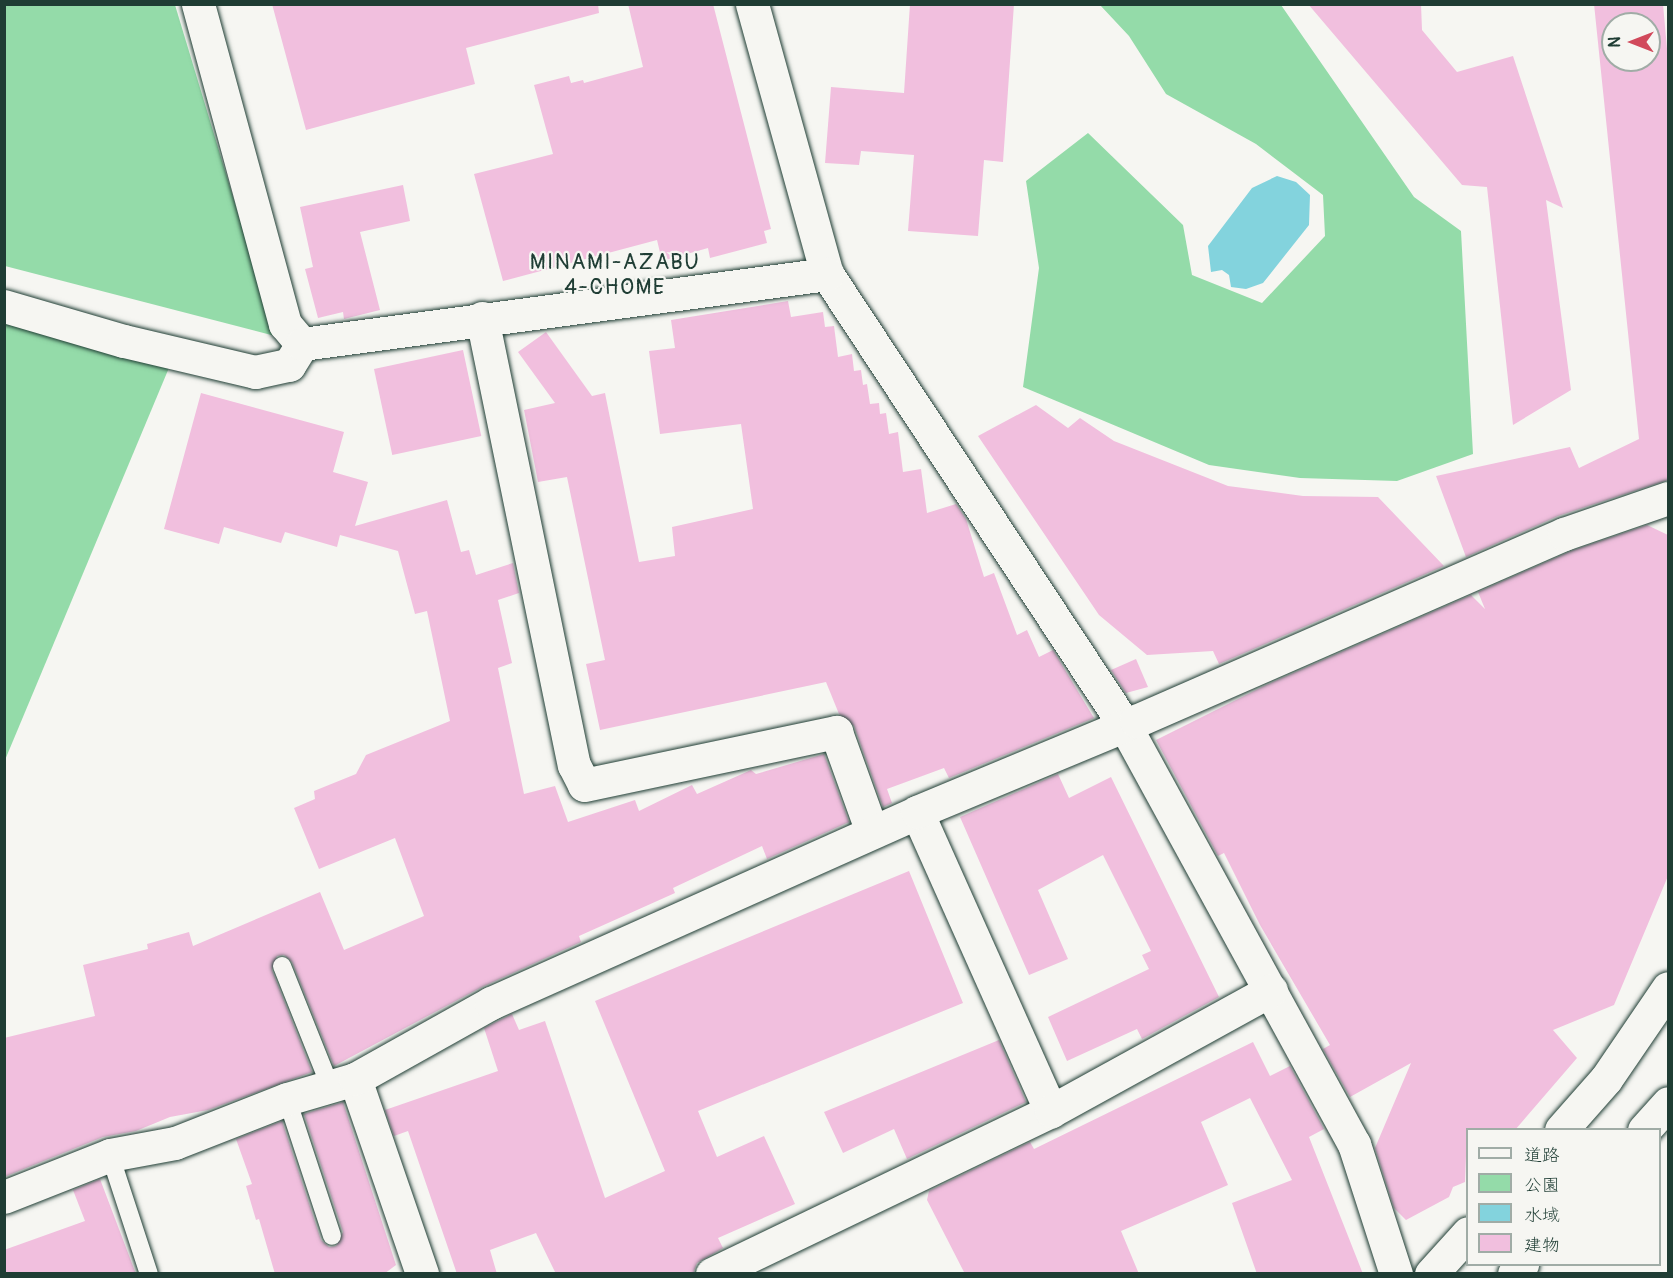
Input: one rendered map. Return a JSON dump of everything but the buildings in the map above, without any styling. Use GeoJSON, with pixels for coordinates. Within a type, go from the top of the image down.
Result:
{"type":"FeatureCollection","features":[{"type":"Feature","properties":{"kind":"street"},"geometry":{"type":"LineString","coordinates":[[198,4],[285,324],[302,344]]}},
{"type":"Feature","properties":{"kind":"street"},"geometry":{"type":"LineString","coordinates":[[752,4],[827,274],[1125,726],[1354,1144],[1396,1274]]}},
{"type":"Feature","properties":{"kind":"street"},"geometry":{"type":"LineString","coordinates":[[302,344],[482,318],[827,274]]}},
{"type":"Feature","properties":{"kind":"street"},"geometry":{"type":"LineString","coordinates":[[4,306],[124,341],[255,372],[289,365],[302,344]]}},
{"type":"Feature","properties":{"kind":"street"},"geometry":{"type":"LineString","coordinates":[[482,318],[574,765],[584,786],[836,732],[872,832]]}},
{"type":"Feature","properties":{"kind":"street"},"geometry":{"type":"LineString","coordinates":[[4,1197],[110,1155],[175,1143],[287,1100],[342,1083],[491,1003],[917,812],[1125,726],[1564,534],[1668,498]]}},
{"type":"Feature","properties":{"kind":"street"},"geometry":{"type":"LineString","coordinates":[[917,812],[1051,1111]]}},
{"type":"Feature","properties":{"kind":"street"},"geometry":{"type":"LineString","coordinates":[[1563,1128],[1606,1079],[1668,988]]}},
{"type":"Feature","properties":{"kind":"street"},"geometry":{"type":"LineString","coordinates":[[712,1274],[1051,1111],[1271,990]]}},
{"type":"Feature","properties":{"kind":"street"},"geometry":{"type":"LineString","coordinates":[[342,1083],[422,1274]]}},
{"type":"Feature","properties":{"kind":"street"},"geometry":{"type":"LineString","coordinates":[[1646,1128],[1668,1103]]}},
{"type":"Feature","properties":{"kind":"street"},"geometry":{"type":"LineString","coordinates":[[1431,1274],[1466,1234]]}},
{"type":"Feature","properties":{"kind":"lane"},"geometry":{"type":"LineString","coordinates":[[282,966],[342,1083]]}},
{"type":"Feature","properties":{"kind":"lane"},"geometry":{"type":"LineString","coordinates":[[287,1100],[332,1236]]}},
{"type":"Feature","properties":{"kind":"lane"},"geometry":{"type":"LineString","coordinates":[[110,1155],[148,1274]]}},
{"type":"Feature","properties":{"kind":"green space"},"geometry":{"type":"Polygon","coordinates":[[[4,5],[175,5],[275,336],[5,266],[4,5]]]}},
{"type":"Feature","properties":{"kind":"green space"},"geometry":{"type":"Polygon","coordinates":[[[1100,5],[1281,5],[1414,197],[1461,231],[1473,454],[1397,481],[1300,478],[1209,465],[1023,387],[1039,268],[1026,181],[1088,133],[1183,225],[1192,275],[1262,303],[1325,236],[1323,195],[1256,144],[1166,94],[1129,36],[1100,5]]]}},
{"type":"Feature","properties":{"kind":"green space"},"geometry":{"type":"Polygon","coordinates":[[[5,311],[171,363],[5,760],[5,311]]]}},
{"type":"Feature","properties":{"kind":"water"},"geometry":{"type":"Polygon","coordinates":[[[1277,176],[1296,182],[1310,195],[1309,225],[1263,283],[1246,289],[1231,287],[1229,275],[1222,270],[1211,272],[1208,246],[1252,188],[1277,176]]]}},
{"type":"Feature","properties":{"kind":"district","name":"MINAMI-AZABU 4-CHOME"},"geometry":{"type":"Point","coordinates":[615,274]}}]}
